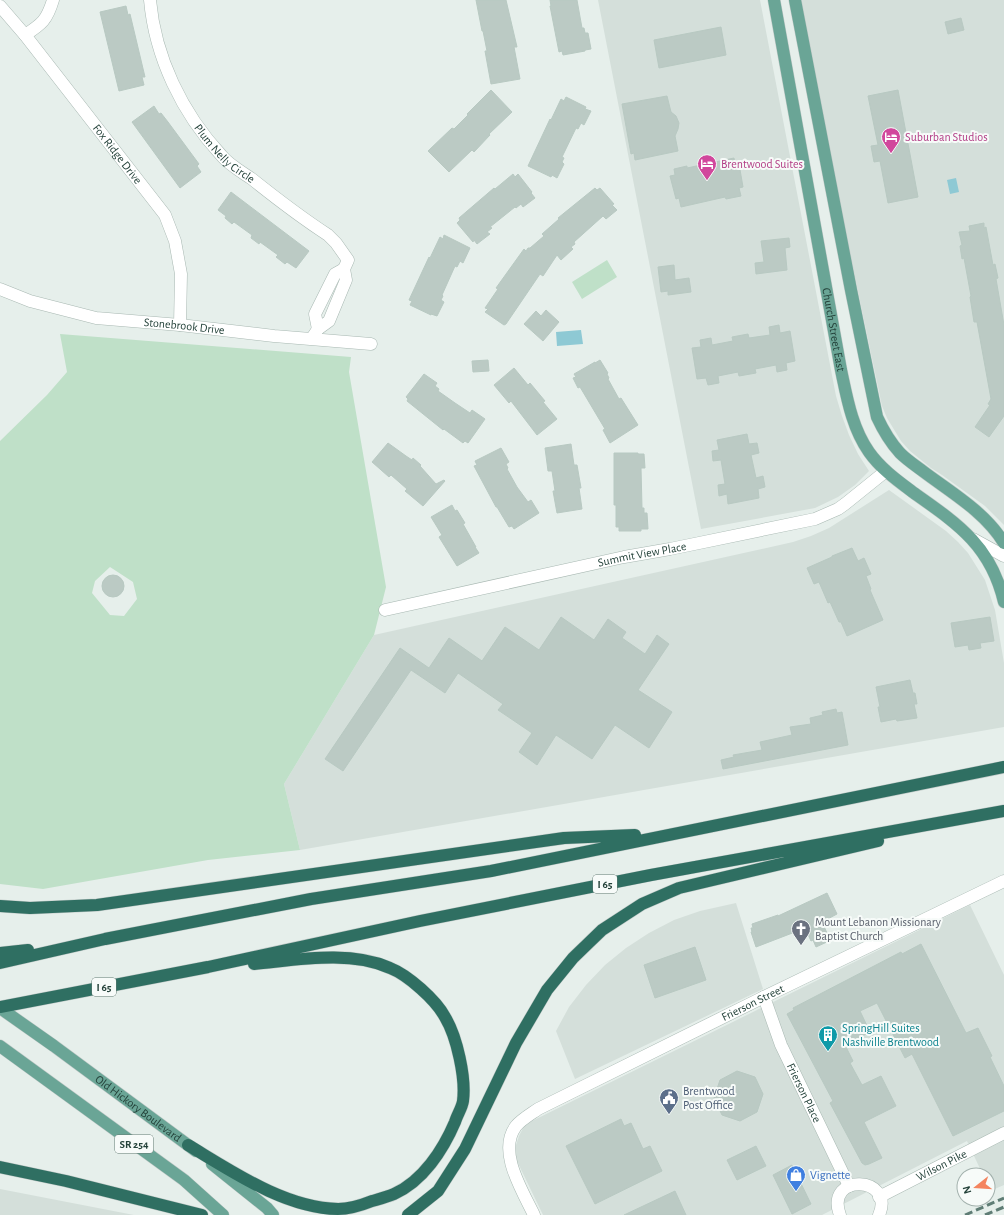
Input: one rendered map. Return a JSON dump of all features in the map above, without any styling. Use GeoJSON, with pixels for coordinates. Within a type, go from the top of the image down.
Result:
{"type":"FeatureCollection","features":[{"type":"Feature","properties":{"kind":"highway"},"geometry":{"type":"LineString","coordinates":[[0,963],[105,939],[311,899],[491,871],[803,809],[1004,767]]}},
{"type":"Feature","properties":{"kind":"highway"},"geometry":{"type":"LineString","coordinates":[[408,1215],[438,1191],[465,1149],[516,1043],[547,990],[572,958],[602,930],[642,904],[679,888],[1004,811]]}},
{"type":"Feature","properties":{"kind":"highway","name":"I 65"},"geometry":{"type":"LineString","coordinates":[[0,1007],[208,967],[420,921],[644,876],[1004,811]]}},
{"type":"Feature","properties":{"kind":"highway"},"geometry":{"type":"LineString","coordinates":[[0,906],[30,908],[97,905],[564,838],[672,834]]}},
{"type":"Feature","properties":{"kind":"highway"},"geometry":{"type":"LineString","coordinates":[[0,953],[105,939]]}},
{"type":"Feature","properties":{"kind":"highway"},"geometry":{"type":"LineString","coordinates":[[188,1145],[239,1176],[277,1194],[309,1206],[339,1209],[362,1205],[395,1193],[419,1178],[438,1155],[452,1129],[463,1102],[463,1074],[456,1043],[445,1016],[428,995],[391,968],[358,958],[324,958],[208,967]]}},
{"type":"Feature","properties":{"kind":"highway"},"geometry":{"type":"LineString","coordinates":[[0,1167],[66,1181],[202,1215]]}},
{"type":"Feature","properties":{"kind":"main road","name":"Church Street East"},"geometry":{"type":"LineString","coordinates":[[774,0],[847,398],[858,433],[870,453],[886,471],[935,507],[972,539],[986,556],[1003,598]]}},
{"type":"Feature","properties":{"kind":"main road","name":"Church Street East"},"geometry":{"type":"LineString","coordinates":[[795,0],[852,298],[877,417],[884,433],[901,454],[987,521],[1004,543]]}},
{"type":"Feature","properties":{"kind":"main road","name":"Old Hickory Boulevard"},"geometry":{"type":"LineString","coordinates":[[0,1007],[188,1145],[267,1208],[273,1215]]}},
{"type":"Feature","properties":{"kind":"main road","name":"SR 254"},"geometry":{"type":"LineString","coordinates":[[0,1046],[184,1180],[223,1215]]}},
{"type":"Feature","properties":{"kind":"street"},"geometry":{"type":"LineString","coordinates":[[25,35],[42,24],[50,10],[53,0]]}},
{"type":"Feature","properties":{"kind":"street","name":"Plum Nelly Circle"},"geometry":{"type":"LineString","coordinates":[[150,0],[151,12],[159,46],[166,67],[185,106],[200,130],[222,156],[328,236],[336,243],[348,260],[344,270],[335,274],[315,314],[315,334]]}},
{"type":"Feature","properties":{"kind":"street","name":"Fox Ridge Drive"},"geometry":{"type":"LineString","coordinates":[[0,6],[25,35],[165,215],[175,241],[181,274],[180,325]]}},
{"type":"Feature","properties":{"kind":"street","name":"Stonebrook Drive"},"geometry":{"type":"LineString","coordinates":[[0,289],[30,301],[96,318],[180,325],[274,336],[315,334],[371,344]]}},
{"type":"Feature","properties":{"kind":"street","name":"Summit View Place"},"geometry":{"type":"LineString","coordinates":[[385,610],[605,561],[815,519],[842,506],[886,471]]}},
{"type":"Feature","properties":{"kind":"street"},"geometry":{"type":"LineString","coordinates":[[972,539],[1004,556]]}},
{"type":"Feature","properties":{"kind":"street"},"geometry":{"type":"LineString","coordinates":[[1003,598],[1004,579]]}},
{"type":"Feature","properties":{"kind":"street","name":"Frierson Street"},"geometry":{"type":"LineString","coordinates":[[534,1215],[510,1158],[508,1146],[511,1136],[521,1121],[538,1109],[1004,880]]}},
{"type":"Feature","properties":{"kind":"street","name":"Frierson Place"},"geometry":{"type":"LineString","coordinates":[[764,997],[781,1046],[849,1186]]}},
{"type":"Feature","properties":{"kind":"street","name":"Wilson Pike"},"geometry":{"type":"LineString","coordinates":[[879,1197],[1004,1133]]}},
{"type":"Feature","properties":{"kind":"street"},"geometry":{"type":"LineString","coordinates":[[840,1215],[838,1209],[840,1196],[849,1186],[856,1184],[870,1186],[875,1190],[881,1203],[879,1215]]}},
{"type":"Feature","properties":{"kind":"shaded area"},"geometry":{"type":"Polygon","coordinates":[[[598,0],[760,0],[836,396],[849,435],[858,454],[869,471],[855,485],[838,497],[815,508],[701,529],[598,0]]]}},
{"type":"Feature","properties":{"kind":"shaded area"},"geometry":{"type":"Polygon","coordinates":[[[797,0],[1004,0],[1004,525],[985,506],[931,468],[910,451],[901,441],[887,418],[882,406],[797,0]]]}},
{"type":"Feature","properties":{"kind":"shaded area"},"geometry":{"type":"Polygon","coordinates":[[[889,490],[946,531],[958,542],[968,553],[985,580],[995,610],[1004,663],[1004,727],[300,850],[284,784],[374,635],[793,542],[829,528],[889,490]]]}},
{"type":"Feature","properties":{"kind":"shaded area"},"geometry":{"type":"Polygon","coordinates":[[[736,903],[763,989],[575,1079],[556,1031],[569,1007],[586,985],[605,965],[626,948],[649,933],[674,920],[700,911],[736,903]]]}},
{"type":"Feature","properties":{"kind":"shaded area"},"geometry":{"type":"Polygon","coordinates":[[[970,905],[1004,975],[1004,1185],[996,1188],[996,1167],[979,1167],[967,1141],[822,1215],[543,1215],[516,1159],[516,1145],[519,1136],[523,1128],[530,1122],[970,905]]]}},
{"type":"Feature","properties":{"kind":"shaded area"},"geometry":{"type":"Polygon","coordinates":[[[0,1189],[134,1215],[0,1215],[0,1189]]]}},
{"type":"Feature","properties":{"kind":"green space"},"geometry":{"type":"Polygon","coordinates":[[[607,260],[617,277],[582,299],[572,282],[607,260]]]}},
{"type":"Feature","properties":{"kind":"green space"},"geometry":{"type":"Polygon","coordinates":[[[60,334],[351,357],[349,372],[386,587],[374,635],[284,784],[300,850],[208,860],[43,889],[0,884],[0,441],[47,395],[67,372],[60,334]],[[110,567],[95,581],[92,593],[110,615],[124,616],[137,599],[133,582],[110,567]]]}},
{"type":"Feature","properties":{"kind":"water"},"geometry":{"type":"Polygon","coordinates":[[[956,178],[959,192],[950,194],[947,180],[956,178]]]}},
{"type":"Feature","properties":{"kind":"water"},"geometry":{"type":"Polygon","coordinates":[[[581,330],[583,344],[557,346],[556,332],[581,330]]]}},
{"type":"Feature","properties":{"kind":"building"},"geometry":{"type":"Polygon","coordinates":[[[476,0],[506,0],[517,47],[514,47],[520,79],[491,84],[485,51],[487,51],[476,0]]]}},
{"type":"Feature","properties":{"kind":"building"},"geometry":{"type":"Polygon","coordinates":[[[550,0],[577,0],[582,28],[584,28],[585,33],[588,33],[591,49],[563,55],[562,51],[559,52],[550,0]]]}},
{"type":"Feature","properties":{"kind":"building"},"geometry":{"type":"Polygon","coordinates":[[[126,6],[128,15],[130,14],[145,77],[142,77],[144,85],[119,91],[100,12],[126,6]]]}},
{"type":"Feature","properties":{"kind":"building"},"geometry":{"type":"Polygon","coordinates":[[[961,18],[964,30],[948,34],[945,22],[961,18]]]}},
{"type":"Feature","properties":{"kind":"building"},"geometry":{"type":"Polygon","coordinates":[[[721,27],[726,55],[659,68],[654,40],[721,27]]]}},
{"type":"Feature","properties":{"kind":"building"},"geometry":{"type":"Polygon","coordinates":[[[491,90],[512,112],[489,134],[490,135],[474,152],[472,150],[449,172],[428,151],[452,128],[454,129],[491,90]]]}},
{"type":"Feature","properties":{"kind":"building","name":"Suburban Studios"},"geometry":{"type":"Polygon","coordinates":[[[898,90],[918,197],[888,203],[880,161],[874,162],[871,146],[878,145],[868,96],[898,90]]]}},
{"type":"Feature","properties":{"kind":"building"},"geometry":{"type":"Polygon","coordinates":[[[667,96],[671,112],[676,116],[679,123],[675,136],[678,151],[635,160],[634,153],[631,154],[622,104],[667,96]]]}},
{"type":"Feature","properties":{"kind":"building"},"geometry":{"type":"Polygon","coordinates":[[[566,97],[591,111],[584,125],[581,123],[578,129],[576,128],[562,157],[564,158],[562,162],[564,164],[557,178],[552,175],[551,177],[528,166],[561,99],[564,101],[566,97]]]}},
{"type":"Feature","properties":{"kind":"building"},"geometry":{"type":"Polygon","coordinates":[[[154,106],[159,114],[161,113],[168,122],[199,164],[197,166],[201,172],[180,188],[132,122],[154,106]]]}},
{"type":"Feature","properties":{"kind":"building","name":"Brentwood Suites"},"geometry":{"type":"Polygon","coordinates":[[[734,158],[735,164],[739,164],[743,187],[739,188],[741,196],[726,199],[725,197],[681,207],[679,198],[676,199],[670,176],[675,175],[674,169],[687,166],[687,168],[734,158]]]}},
{"type":"Feature","properties":{"kind":"building"},"geometry":{"type":"Polygon","coordinates":[[[513,174],[515,177],[518,174],[535,198],[523,207],[521,204],[516,208],[515,207],[490,227],[492,228],[487,232],[490,234],[477,244],[474,240],[473,242],[457,223],[460,220],[459,218],[513,174]]]}},
{"type":"Feature","properties":{"kind":"building"},"geometry":{"type":"Polygon","coordinates":[[[595,188],[597,190],[600,188],[614,204],[612,205],[617,210],[606,219],[603,216],[574,242],[575,244],[571,247],[573,249],[561,260],[557,255],[543,276],[540,274],[506,324],[504,325],[485,312],[488,309],[485,308],[498,289],[496,288],[524,249],[526,251],[544,236],[542,234],[559,219],[558,218],[595,188]]]}},
{"type":"Feature","properties":{"kind":"building"},"geometry":{"type":"Polygon","coordinates":[[[231,192],[309,251],[296,268],[287,262],[285,264],[276,257],[278,255],[260,242],[259,244],[251,238],[252,235],[234,222],[232,224],[225,218],[226,216],[218,210],[231,192]]]}},
{"type":"Feature","properties":{"kind":"building"},"geometry":{"type":"Polygon","coordinates":[[[984,223],[993,265],[995,264],[998,278],[996,279],[1004,325],[1004,416],[989,437],[975,427],[990,405],[988,404],[991,399],[977,322],[974,322],[964,258],[962,259],[960,246],[962,245],[959,232],[970,231],[969,226],[984,223]]]}},
{"type":"Feature","properties":{"kind":"building"},"geometry":{"type":"Polygon","coordinates":[[[444,235],[470,248],[463,263],[460,261],[457,267],[455,266],[442,295],[441,300],[444,302],[437,316],[431,315],[410,305],[412,301],[409,300],[429,257],[430,258],[440,237],[443,239],[444,235]]]}},
{"type":"Feature","properties":{"kind":"building"},"geometry":{"type":"Polygon","coordinates":[[[789,238],[790,247],[785,248],[787,270],[756,274],[755,263],[764,262],[761,241],[789,238]]]}},
{"type":"Feature","properties":{"kind":"building"},"geometry":{"type":"Polygon","coordinates":[[[674,265],[675,280],[689,278],[691,292],[668,295],[668,291],[661,292],[658,267],[674,265]]]}},
{"type":"Feature","properties":{"kind":"building"},"geometry":{"type":"Polygon","coordinates":[[[546,310],[559,322],[543,341],[524,324],[536,311],[541,316],[546,310]]]}},
{"type":"Feature","properties":{"kind":"building"},"geometry":{"type":"Polygon","coordinates":[[[779,325],[780,333],[790,331],[795,361],[786,363],[787,370],[777,372],[776,365],[755,369],[756,373],[739,376],[738,372],[718,376],[719,383],[708,385],[706,378],[697,379],[692,348],[701,347],[700,340],[711,338],[712,345],[733,341],[732,337],[748,334],[749,338],[770,335],[769,327],[779,325]]]}},
{"type":"Feature","properties":{"kind":"building"},"geometry":{"type":"Polygon","coordinates":[[[488,360],[489,371],[473,372],[472,361],[488,360]]]}},
{"type":"Feature","properties":{"kind":"building"},"geometry":{"type":"Polygon","coordinates":[[[600,360],[608,373],[608,379],[619,399],[621,398],[638,425],[610,443],[603,430],[605,429],[573,378],[576,377],[574,374],[600,360]]]}},
{"type":"Feature","properties":{"kind":"building"},"geometry":{"type":"Polygon","coordinates":[[[514,368],[528,385],[530,383],[545,401],[543,402],[557,419],[537,435],[511,401],[509,403],[494,385],[514,368]]]}},
{"type":"Feature","properties":{"kind":"building"},"geometry":{"type":"Polygon","coordinates":[[[424,374],[437,383],[435,386],[439,389],[438,391],[470,413],[472,410],[485,419],[468,443],[465,441],[463,443],[444,429],[443,430],[407,401],[408,399],[406,397],[424,374]]]}},
{"type":"Feature","properties":{"kind":"building"},"geometry":{"type":"Polygon","coordinates":[[[747,434],[749,444],[757,443],[759,453],[751,455],[756,478],[763,476],[765,487],[758,489],[759,498],[728,504],[727,494],[719,496],[718,485],[725,484],[721,460],[713,461],[712,451],[719,450],[717,440],[747,434]]]}},
{"type":"Feature","properties":{"kind":"building"},"geometry":{"type":"Polygon","coordinates":[[[388,443],[412,460],[413,458],[421,465],[420,466],[436,484],[444,480],[445,481],[423,506],[405,491],[407,489],[391,475],[389,477],[372,462],[388,443]]]}},
{"type":"Feature","properties":{"kind":"building"},"geometry":{"type":"Polygon","coordinates":[[[571,444],[574,465],[577,465],[581,488],[579,488],[582,509],[557,513],[553,491],[555,491],[552,471],[548,471],[545,448],[571,444]]]}},
{"type":"Feature","properties":{"kind":"building"},"geometry":{"type":"Polygon","coordinates":[[[501,448],[509,462],[506,464],[507,469],[517,487],[528,502],[531,500],[539,513],[514,529],[512,526],[509,527],[496,507],[474,466],[477,465],[475,461],[501,448]]]}},
{"type":"Feature","properties":{"kind":"building"},"geometry":{"type":"Polygon","coordinates":[[[614,453],[644,454],[645,468],[641,468],[642,508],[644,508],[644,513],[647,513],[648,529],[641,529],[641,531],[619,531],[619,527],[616,527],[616,505],[614,505],[614,453]]]}},
{"type":"Feature","properties":{"kind":"building"},"geometry":{"type":"Polygon","coordinates":[[[452,505],[465,523],[463,524],[479,553],[457,566],[439,537],[442,535],[431,517],[452,505]]]}},
{"type":"Feature","properties":{"kind":"building"},"geometry":{"type":"Polygon","coordinates":[[[852,548],[858,561],[864,558],[871,574],[866,576],[871,589],[870,590],[883,620],[847,636],[830,602],[828,603],[819,582],[814,584],[807,568],[852,548]]]}},
{"type":"Feature","properties":{"kind":"building"},"geometry":{"type":"Polygon","coordinates":[[[113,575],[121,578],[124,586],[121,594],[113,597],[105,594],[102,586],[105,578],[113,575]]]}},
{"type":"Feature","properties":{"kind":"building"},"geometry":{"type":"Polygon","coordinates":[[[561,617],[594,640],[608,619],[626,632],[622,638],[645,654],[657,635],[669,644],[638,690],[672,712],[649,748],[615,725],[592,759],[556,735],[537,765],[519,752],[532,733],[498,710],[503,704],[458,673],[445,693],[411,670],[343,771],[325,759],[400,648],[429,668],[449,638],[482,661],[505,627],[539,650],[561,617]]]}},
{"type":"Feature","properties":{"kind":"building"},"geometry":{"type":"Polygon","coordinates":[[[990,617],[994,641],[980,643],[981,648],[969,650],[968,645],[955,647],[951,623],[990,617]]]}},
{"type":"Feature","properties":{"kind":"building"},"geometry":{"type":"Polygon","coordinates":[[[910,680],[913,693],[915,693],[917,704],[914,704],[917,718],[897,721],[896,719],[881,722],[876,687],[910,680]]]}},
{"type":"Feature","properties":{"kind":"building"},"geometry":{"type":"Polygon","coordinates":[[[836,709],[837,713],[842,712],[848,745],[723,769],[721,760],[734,757],[733,755],[762,750],[760,742],[792,735],[790,727],[811,724],[810,718],[823,715],[822,712],[836,709]]]}},
{"type":"Feature","properties":{"kind":"building"},"geometry":{"type":"Polygon","coordinates":[[[827,893],[837,914],[822,922],[827,933],[825,934],[829,941],[816,947],[813,940],[811,941],[806,930],[796,934],[795,932],[756,947],[751,932],[751,928],[753,928],[752,924],[778,916],[827,893]]]}},
{"type":"Feature","properties":{"kind":"building","name":"SpringHill Suites Nashville Brentwood"},"geometry":{"type":"Polygon","coordinates":[[[921,944],[966,1033],[978,1028],[992,1056],[990,1057],[1004,1086],[1004,1111],[953,1136],[912,1054],[905,1058],[877,1003],[860,1011],[870,1032],[845,1045],[853,1061],[850,1063],[862,1085],[881,1076],[896,1106],[864,1122],[882,1158],[865,1165],[862,1163],[830,1103],[833,1101],[787,1014],[794,1010],[793,1008],[901,952],[902,954],[921,944]]]}},
{"type":"Feature","properties":{"kind":"building"},"geometry":{"type":"Polygon","coordinates":[[[695,947],[706,980],[655,998],[644,965],[695,947]]]}},
{"type":"Feature","properties":{"kind":"building"},"geometry":{"type":"Polygon","coordinates":[[[737,1071],[755,1077],[763,1094],[757,1112],[740,1121],[722,1115],[714,1098],[720,1080],[737,1071]]]}},
{"type":"Feature","properties":{"kind":"building"},"geometry":{"type":"Polygon","coordinates":[[[621,1119],[624,1126],[631,1123],[643,1149],[650,1146],[662,1171],[595,1204],[566,1146],[621,1119]]]}},
{"type":"Feature","properties":{"kind":"building"},"geometry":{"type":"Polygon","coordinates":[[[756,1146],[766,1166],[737,1180],[727,1160],[756,1146]]]}},
{"type":"Feature","properties":{"kind":"building"},"geometry":{"type":"Polygon","coordinates":[[[792,1165],[811,1204],[792,1214],[773,1175],[792,1165]]]}},
{"type":"Feature","properties":{"kind":"building"},"geometry":{"type":"Polygon","coordinates":[[[675,1191],[686,1215],[624,1215],[675,1191]]]}},
{"type":"Feature","properties":{"kind":"railway"},"geometry":{"type":"LineString","coordinates":[[965,1215],[1004,1198]]}},
{"type":"Feature","properties":{"kind":"railway"},"geometry":{"type":"LineString","coordinates":[[985,1215],[1004,1207]]}},
{"type":"Feature","properties":{"kind":"place","name":"Suburban Studios"},"geometry":{"type":"Point","coordinates":[891,154]}},
{"type":"Feature","properties":{"kind":"place","name":"Brentwood Suites"},"geometry":{"type":"Point","coordinates":[707,181]}},
{"type":"Feature","properties":{"kind":"place","name":"Mount Lebanon Missionary Baptist Church"},"geometry":{"type":"Point","coordinates":[801,946]}},
{"type":"Feature","properties":{"kind":"place","name":"SpringHill Suites Nashville Brentwood"},"geometry":{"type":"Point","coordinates":[828,1052]}},
{"type":"Feature","properties":{"kind":"place","name":"Brentwood Post Office"},"geometry":{"type":"Point","coordinates":[669,1115]}},
{"type":"Feature","properties":{"kind":"place","name":"Vignette"},"geometry":{"type":"Point","coordinates":[796,1192]}}]}
